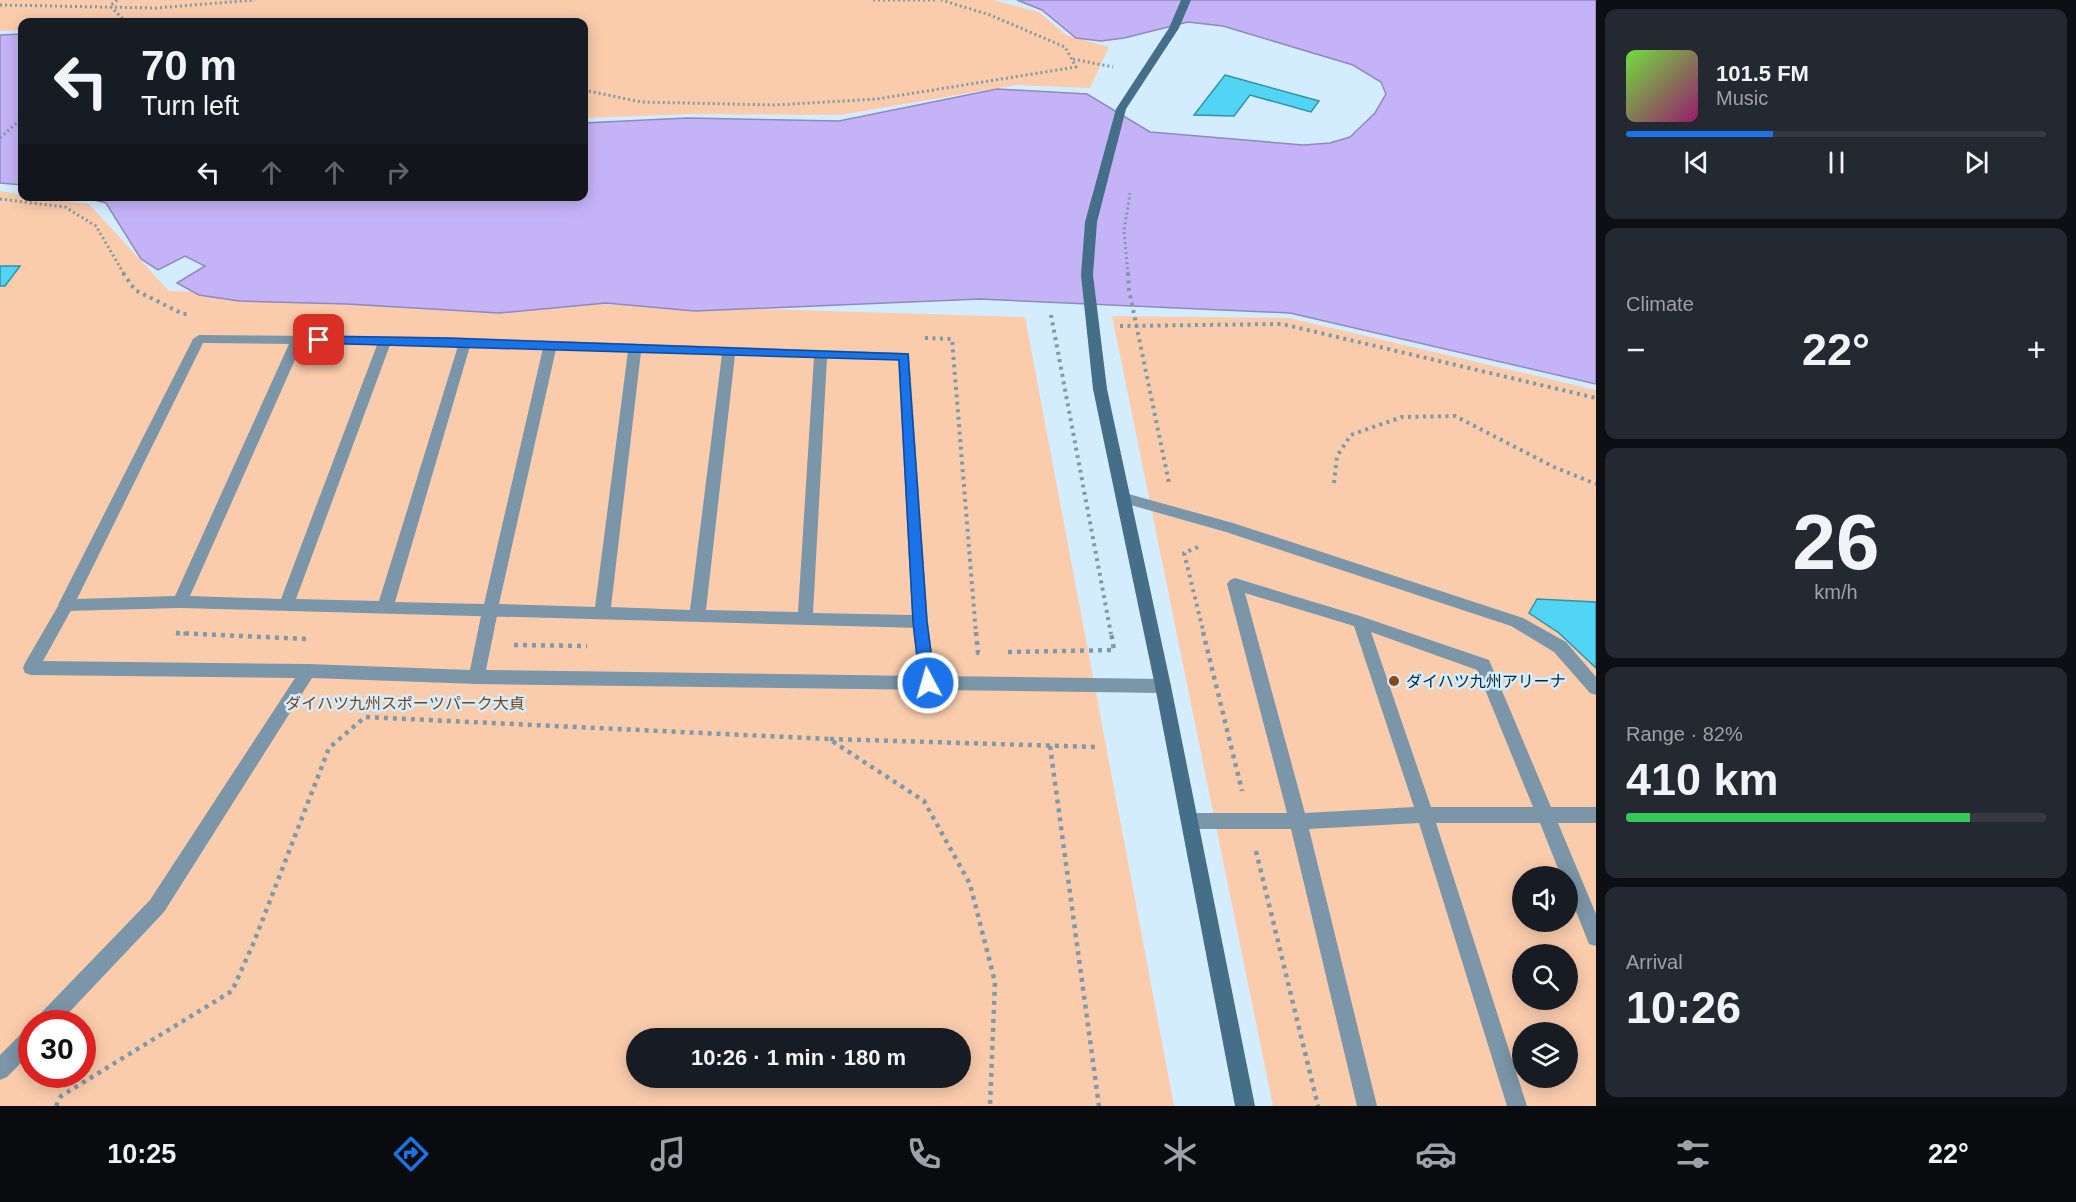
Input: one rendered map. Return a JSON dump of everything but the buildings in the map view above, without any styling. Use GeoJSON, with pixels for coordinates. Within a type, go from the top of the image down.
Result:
{"type":"FeatureCollection","features":[{"type":"Feature","properties":{"kind":"street"},"geometry":{"type":"LineString","coordinates":[[1185,0],[1174,28],[1121,109],[1091,222],[1087,274],[1100,389],[1125,498],[1245,1106]]}},
{"type":"Feature","properties":{"kind":"street"},"geometry":{"type":"LineString","coordinates":[[928,683],[920,622],[904,356],[465,342],[199,339],[66,605],[31,668],[308,671],[477,676],[928,683],[1163,686]]}},
{"type":"Feature","properties":{"kind":"street"},"geometry":{"type":"LineString","coordinates":[[180,602],[297,340]]}},
{"type":"Feature","properties":{"kind":"street"},"geometry":{"type":"LineString","coordinates":[[286,606],[385,341]]}},
{"type":"Feature","properties":{"kind":"street"},"geometry":{"type":"LineString","coordinates":[[385,608],[465,342]]}},
{"type":"Feature","properties":{"kind":"street"},"geometry":{"type":"LineString","coordinates":[[477,676],[550,345]]}},
{"type":"Feature","properties":{"kind":"street"},"geometry":{"type":"LineString","coordinates":[[602,614],[635,348]]}},
{"type":"Feature","properties":{"kind":"street"},"geometry":{"type":"LineString","coordinates":[[697,617],[729,351]]}},
{"type":"Feature","properties":{"kind":"street"},"geometry":{"type":"LineString","coordinates":[[805,619],[821,354]]}},
{"type":"Feature","properties":{"kind":"street"},"geometry":{"type":"LineString","coordinates":[[1125,498],[1228,527],[1517,622],[1560,647],[1596,688]]}},
{"type":"Feature","properties":{"kind":"street"},"geometry":{"type":"LineString","coordinates":[[1367,1106],[1298,821],[1235,584],[1360,622],[1483,665],[1596,937]]}},
{"type":"Feature","properties":{"kind":"street"},"geometry":{"type":"LineString","coordinates":[[66,605],[180,602],[920,622]]}},
{"type":"Feature","properties":{"kind":"street"},"geometry":{"type":"LineString","coordinates":[[1360,622],[1425,815],[1517,1106]]}},
{"type":"Feature","properties":{"kind":"street"},"geometry":{"type":"LineString","coordinates":[[57,1010],[157,906],[308,671]]}},
{"type":"Feature","properties":{"kind":"street"},"geometry":{"type":"LineString","coordinates":[[1190,822],[1298,821],[1425,815],[1596,815]]}},
{"type":"Feature","properties":{"kind":"street"},"geometry":{"type":"LineString","coordinates":[[0,1070],[18,1051]]}},
{"type":"Feature","properties":{"kind":"path"},"geometry":{"type":"LineString","coordinates":[[111,6],[117,0]]}},
{"type":"Feature","properties":{"kind":"path"},"geometry":{"type":"LineString","coordinates":[[0,5],[156,8],[255,0]]}},
{"type":"Feature","properties":{"kind":"path"},"geometry":{"type":"LineString","coordinates":[[588,91],[641,102],[787,105],[877,99],[1076,67],[1065,47],[990,15],[939,0],[873,0]]}},
{"type":"Feature","properties":{"kind":"path"},"geometry":{"type":"LineString","coordinates":[[111,6],[122,18]]}},
{"type":"Feature","properties":{"kind":"path"},"geometry":{"type":"LineString","coordinates":[[1072,59],[1113,67]]}},
{"type":"Feature","properties":{"kind":"path"},"geometry":{"type":"LineString","coordinates":[[0,138],[18,122]]}},
{"type":"Feature","properties":{"kind":"path"},"geometry":{"type":"LineString","coordinates":[[1131,185],[1124,231],[1129,290],[1170,490]]}},
{"type":"Feature","properties":{"kind":"path"},"geometry":{"type":"LineString","coordinates":[[0,199],[65,207],[96,226],[112,257],[135,290],[183,314],[195,314]]}},
{"type":"Feature","properties":{"kind":"path"},"geometry":{"type":"LineString","coordinates":[[1001,652],[1114,650],[1051,315]]}},
{"type":"Feature","properties":{"kind":"path"},"geometry":{"type":"LineString","coordinates":[[1092,321],[1136,326],[1282,324],[1596,398]]}},
{"type":"Feature","properties":{"kind":"path"},"geometry":{"type":"LineString","coordinates":[[917,338],[952,339],[978,652],[990,652]]}},
{"type":"Feature","properties":{"kind":"path"},"geometry":{"type":"LineString","coordinates":[[1334,483],[1337,456],[1351,435],[1402,417],[1455,416],[1554,467],[1596,484]]}},
{"type":"Feature","properties":{"kind":"path"},"geometry":{"type":"LineString","coordinates":[[169,633],[312,639]]}},
{"type":"Feature","properties":{"kind":"path"},"geometry":{"type":"LineString","coordinates":[[56,1106],[61,1096],[232,991],[254,942],[329,748],[365,717],[829,739],[1096,747]]}},
{"type":"Feature","properties":{"kind":"path"},"geometry":{"type":"LineString","coordinates":[[829,739],[924,801],[970,884],[995,982],[990,1106]]}},
{"type":"Feature","properties":{"kind":"path"},"geometry":{"type":"LineString","coordinates":[[1050,746],[1099,1106]]}},
{"type":"Feature","properties":{"kind":"green space"},"geometry":{"type":"Polygon","coordinates":[[[0,0],[993,0],[1039,12],[1066,35],[1109,47],[1090,88],[1016,85],[840,115],[695,114],[588,118],[588,18],[18,18],[18,30],[0,31],[0,0]]]}},
{"type":"Feature","properties":{"kind":"green space","name":"ダイハツ九州スポーツパーク大貞"},"geometry":{"type":"Polygon","coordinates":[[[0,191],[18,194],[18,201],[64,201],[89,204],[169,291],[1025,317],[1174,1106],[0,1106],[0,191]]]}},
{"type":"Feature","properties":{"kind":"green space","name":"ダイハツ九州アリーナ"},"geometry":{"type":"Polygon","coordinates":[[[1112,316],[1289,318],[1596,390],[1596,1106],[1273,1106],[1112,316]]]}},
{"type":"Feature","properties":{"kind":"shaded area"},"geometry":{"type":"Polygon","coordinates":[[[1017,0],[1596,0],[1596,384],[1290,313],[980,299],[695,311],[606,303],[499,313],[347,304],[239,301],[199,295],[177,283],[205,266],[185,256],[158,270],[141,259],[106,203],[98,201],[588,201],[588,123],[687,118],[839,121],[997,89],[1087,94],[1150,132],[1303,145],[1330,143],[1350,137],[1375,113],[1386,94],[1381,82],[1353,65],[1223,26],[1188,22],[1124,38],[1101,41],[1076,38],[1042,10],[1017,0]]]}},
{"type":"Feature","properties":{"kind":"shaded area"},"geometry":{"type":"Polygon","coordinates":[[[18,34],[18,185],[0,183],[0,35],[18,34]]]}},
{"type":"Feature","properties":{"kind":"place","name":"ダイハツ九州アリーナ"},"geometry":{"type":"Point","coordinates":[1394,681]}},
{"type":"Feature","properties":{"kind":"route"},"geometry":{"type":"LineString","coordinates":[[319,340],[904,356],[920,622],[928,683]]}}]}
